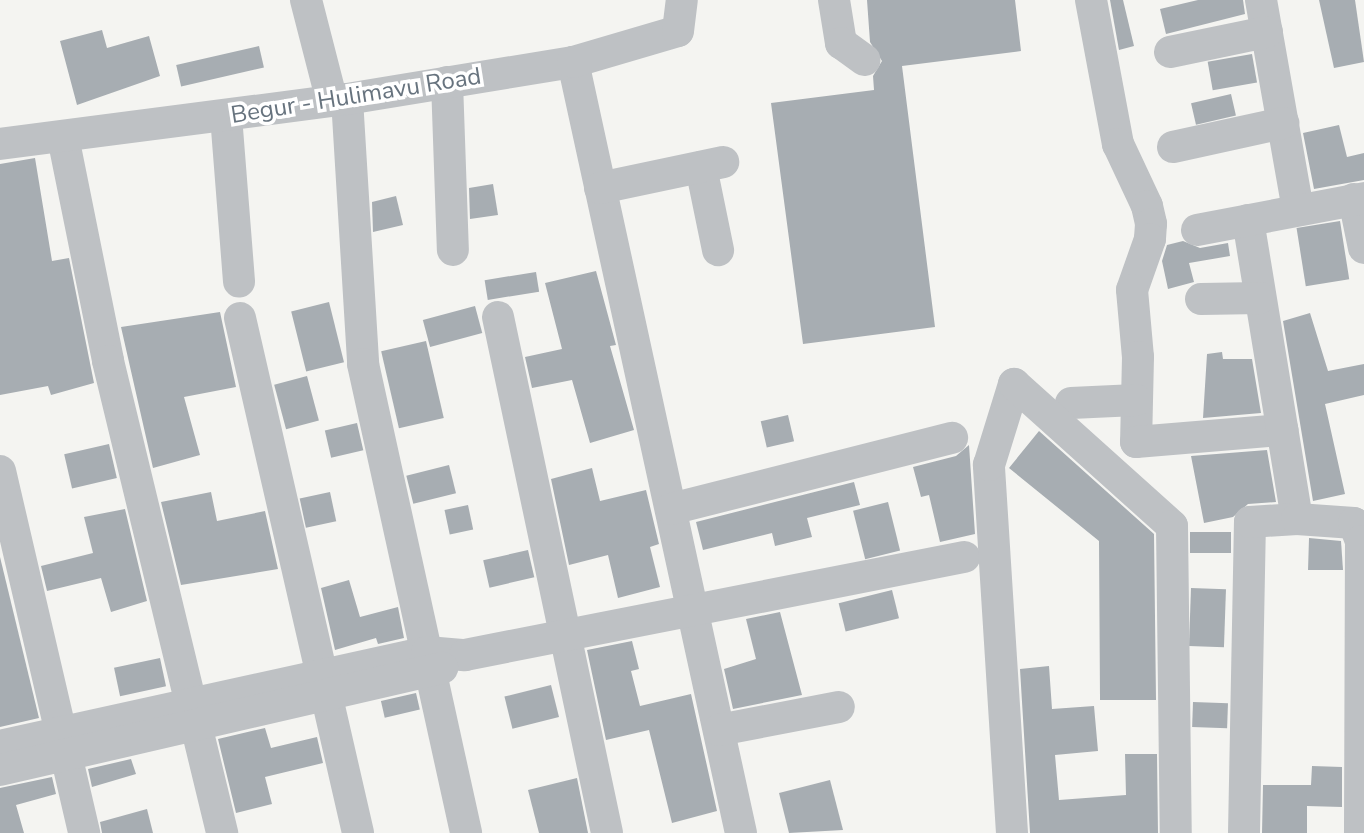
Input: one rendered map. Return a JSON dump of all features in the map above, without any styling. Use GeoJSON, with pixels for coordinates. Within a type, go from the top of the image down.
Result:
{"type":"FeatureCollection","features":[{"type":"Feature","properties":{"kind":"street"},"geometry":{"type":"LineString","coordinates":[[306,0],[339,100],[363,364],[466,833]]}},
{"type":"Feature","properties":{"kind":"street","name":"Begur - Hulimavu Road"},"geometry":{"type":"LineString","coordinates":[[0,144],[339,100],[573,62],[677,31],[682,0]]}},
{"type":"Feature","properties":{"kind":"street"},"geometry":{"type":"LineString","coordinates":[[834,0],[841,43],[864,60]]}},
{"type":"Feature","properties":{"kind":"street"},"geometry":{"type":"LineString","coordinates":[[1091,0],[1118,144],[1151,224],[1150,239],[1132,290],[1135,438],[1142,445],[1283,430]]}},
{"type":"Feature","properties":{"kind":"street"},"geometry":{"type":"LineString","coordinates":[[1261,0],[1298,210]]}},
{"type":"Feature","properties":{"kind":"street"},"geometry":{"type":"LineString","coordinates":[[1170,52],[1267,32]]}},
{"type":"Feature","properties":{"kind":"street"},"geometry":{"type":"LineString","coordinates":[[573,62],[741,833]]}},
{"type":"Feature","properties":{"kind":"street"},"geometry":{"type":"LineString","coordinates":[[447,82],[453,250]]}},
{"type":"Feature","properties":{"kind":"street"},"geometry":{"type":"LineString","coordinates":[[226,116],[239,281]]}},
{"type":"Feature","properties":{"kind":"street"},"geometry":{"type":"LineString","coordinates":[[1173,147],[1283,123]]}},
{"type":"Feature","properties":{"kind":"street"},"geometry":{"type":"LineString","coordinates":[[63,137],[108,361],[222,833]]}},
{"type":"Feature","properties":{"kind":"street"},"geometry":{"type":"LineString","coordinates":[[600,188],[712,165],[719,250]]}},
{"type":"Feature","properties":{"kind":"street"},"geometry":{"type":"LineString","coordinates":[[1197,230],[1359,199],[1364,248]]}},
{"type":"Feature","properties":{"kind":"street"},"geometry":{"type":"LineString","coordinates":[[1248,220],[1297,519]]}},
{"type":"Feature","properties":{"kind":"street"},"geometry":{"type":"LineString","coordinates":[[1201,299],[1260,298]]}},
{"type":"Feature","properties":{"kind":"street"},"geometry":{"type":"LineString","coordinates":[[498,317],[607,833]]}},
{"type":"Feature","properties":{"kind":"street"},"geometry":{"type":"LineString","coordinates":[[240,318],[358,833]]}},
{"type":"Feature","properties":{"kind":"street"},"geometry":{"type":"LineString","coordinates":[[1012,833],[989,465],[1014,384],[1172,526],[1176,833]]}},
{"type":"Feature","properties":{"kind":"street"},"geometry":{"type":"LineString","coordinates":[[1071,403],[1136,400]]}},
{"type":"Feature","properties":{"kind":"street"},"geometry":{"type":"LineString","coordinates":[[671,509],[952,438]]}},
{"type":"Feature","properties":{"kind":"street"},"geometry":{"type":"LineString","coordinates":[[0,471],[84,833]]}},
{"type":"Feature","properties":{"kind":"street"},"geometry":{"type":"LineString","coordinates":[[1244,833],[1250,522],[1297,519],[1354,523],[1361,541],[1360,833]]}},
{"type":"Feature","properties":{"kind":"street"},"geometry":{"type":"LineString","coordinates":[[0,770],[63,744],[323,686],[691,609],[964,557]]}},
{"type":"Feature","properties":{"kind":"street"},"geometry":{"type":"LineString","coordinates":[[719,730],[839,707]]}},
{"type":"Feature","properties":{"kind":"street"},"geometry":{"type":"LineString","coordinates":[[0,746],[63,744]]}},
{"type":"Feature","properties":{"kind":"building"},"geometry":{"type":"Polygon","coordinates":[[[867,0],[1015,0],[1021,51],[902,66],[935,327],[803,344],[771,103],[874,90],[873,76],[882,61],[870,42],[867,0]]]}},
{"type":"Feature","properties":{"kind":"building"},"geometry":{"type":"Polygon","coordinates":[[[1110,0],[1123,0],[1134,46],[1119,50],[1110,0]]]}},
{"type":"Feature","properties":{"kind":"building"},"geometry":{"type":"Polygon","coordinates":[[[1198,0],[1243,0],[1245,14],[1166,34],[1160,9],[1198,0]]]}},
{"type":"Feature","properties":{"kind":"building"},"geometry":{"type":"Polygon","coordinates":[[[1319,0],[1355,0],[1364,62],[1334,68],[1319,0]]]}},
{"type":"Feature","properties":{"kind":"building"},"geometry":{"type":"Polygon","coordinates":[[[102,30],[107,48],[149,36],[160,76],[77,105],[60,41],[102,30]]]}},
{"type":"Feature","properties":{"kind":"building"},"geometry":{"type":"Polygon","coordinates":[[[259,46],[264,67],[181,87],[176,65],[259,46]]]}},
{"type":"Feature","properties":{"kind":"building"},"geometry":{"type":"Polygon","coordinates":[[[1252,54],[1257,83],[1213,90],[1208,62],[1252,54]]]}},
{"type":"Feature","properties":{"kind":"building"},"geometry":{"type":"Polygon","coordinates":[[[1231,94],[1236,115],[1196,125],[1191,103],[1231,94]]]}},
{"type":"Feature","properties":{"kind":"building"},"geometry":{"type":"Polygon","coordinates":[[[1339,125],[1347,157],[1364,153],[1364,180],[1314,189],[1303,133],[1339,125]]]}},
{"type":"Feature","properties":{"kind":"building"},"geometry":{"type":"Polygon","coordinates":[[[35,158],[52,261],[69,258],[94,383],[51,395],[48,386],[0,395],[0,164],[35,158]]]}},
{"type":"Feature","properties":{"kind":"building"},"geometry":{"type":"Polygon","coordinates":[[[493,184],[498,215],[470,219],[469,188],[493,184]]]}},
{"type":"Feature","properties":{"kind":"building"},"geometry":{"type":"Polygon","coordinates":[[[396,196],[403,225],[373,232],[372,202],[396,196]]]}},
{"type":"Feature","properties":{"kind":"building"},"geometry":{"type":"Polygon","coordinates":[[[1340,221],[1349,279],[1306,286],[1297,228],[1340,221]]]}},
{"type":"Feature","properties":{"kind":"building"},"geometry":{"type":"Polygon","coordinates":[[[1183,241],[1200,248],[1228,243],[1230,256],[1189,263],[1194,282],[1168,289],[1162,261],[1167,245],[1183,241]]]}},
{"type":"Feature","properties":{"kind":"building"},"geometry":{"type":"Polygon","coordinates":[[[596,271],[616,345],[610,346],[634,430],[590,443],[572,380],[532,388],[525,357],[562,349],[545,283],[596,271]]]}},
{"type":"Feature","properties":{"kind":"building"},"geometry":{"type":"Polygon","coordinates":[[[536,272],[539,292],[488,300],[485,280],[536,272]]]}},
{"type":"Feature","properties":{"kind":"building"},"geometry":{"type":"Polygon","coordinates":[[[329,302],[344,362],[306,372],[291,311],[329,302]]]}},
{"type":"Feature","properties":{"kind":"building"},"geometry":{"type":"Polygon","coordinates":[[[475,306],[482,333],[430,347],[423,320],[475,306]]]}},
{"type":"Feature","properties":{"kind":"building"},"geometry":{"type":"Polygon","coordinates":[[[220,312],[236,387],[184,397],[200,455],[153,468],[121,327],[220,312]]]}},
{"type":"Feature","properties":{"kind":"building"},"geometry":{"type":"Polygon","coordinates":[[[1310,313],[1328,371],[1364,364],[1364,395],[1325,404],[1345,494],[1313,501],[1283,321],[1310,313]]]}},
{"type":"Feature","properties":{"kind":"building"},"geometry":{"type":"Polygon","coordinates":[[[426,341],[444,418],[399,428],[381,351],[426,341]]]}},
{"type":"Feature","properties":{"kind":"building"},"geometry":{"type":"Polygon","coordinates":[[[1222,352],[1223,359],[1252,359],[1261,413],[1203,418],[1207,354],[1222,352]]]}},
{"type":"Feature","properties":{"kind":"building"},"geometry":{"type":"Polygon","coordinates":[[[307,376],[319,420],[286,429],[274,385],[307,376]]]}},
{"type":"Feature","properties":{"kind":"building"},"geometry":{"type":"Polygon","coordinates":[[[788,415],[794,441],[767,448],[761,421],[788,415]]]}},
{"type":"Feature","properties":{"kind":"building"},"geometry":{"type":"Polygon","coordinates":[[[357,423],[363,450],[331,458],[325,430],[357,423]]]}},
{"type":"Feature","properties":{"kind":"building"},"geometry":{"type":"Polygon","coordinates":[[[1039,431],[1154,534],[1156,700],[1100,700],[1099,541],[1009,468],[1039,431]]]}},
{"type":"Feature","properties":{"kind":"building"},"geometry":{"type":"Polygon","coordinates":[[[109,444],[117,478],[72,488],[64,454],[109,444]]]}},
{"type":"Feature","properties":{"kind":"building"},"geometry":{"type":"Polygon","coordinates":[[[969,445],[975,534],[940,542],[929,495],[921,497],[913,467],[956,456],[969,445]]]}},
{"type":"Feature","properties":{"kind":"building"},"geometry":{"type":"Polygon","coordinates":[[[1267,450],[1276,502],[1248,504],[1233,517],[1204,523],[1191,456],[1267,450]]]}},
{"type":"Feature","properties":{"kind":"building"},"geometry":{"type":"Polygon","coordinates":[[[449,465],[456,493],[413,504],[406,476],[449,465]]]}},
{"type":"Feature","properties":{"kind":"building"},"geometry":{"type":"Polygon","coordinates":[[[592,468],[600,501],[646,490],[659,544],[650,547],[660,587],[618,598],[608,555],[569,565],[551,479],[592,468]]]}},
{"type":"Feature","properties":{"kind":"building"},"geometry":{"type":"Polygon","coordinates":[[[854,482],[860,505],[807,518],[812,537],[775,546],[772,533],[703,550],[696,522],[854,482]]]}},
{"type":"Feature","properties":{"kind":"building"},"geometry":{"type":"Polygon","coordinates":[[[211,492],[217,521],[265,511],[278,569],[181,585],[161,502],[211,492]]]}},
{"type":"Feature","properties":{"kind":"building"},"geometry":{"type":"Polygon","coordinates":[[[330,492],[336,521],[306,528],[300,498],[330,492]]]}},
{"type":"Feature","properties":{"kind":"building"},"geometry":{"type":"Polygon","coordinates":[[[888,502],[900,551],[865,559],[853,511],[888,502]]]}},
{"type":"Feature","properties":{"kind":"building"},"geometry":{"type":"Polygon","coordinates":[[[468,505],[473,529],[450,534],[445,510],[468,505]]]}},
{"type":"Feature","properties":{"kind":"building"},"geometry":{"type":"Polygon","coordinates":[[[125,509],[147,601],[111,612],[101,578],[47,591],[41,566],[93,553],[84,517],[125,509]]]}},
{"type":"Feature","properties":{"kind":"building"},"geometry":{"type":"Polygon","coordinates":[[[1190,532],[1231,532],[1231,553],[1190,553],[1190,532]]]}},
{"type":"Feature","properties":{"kind":"building"},"geometry":{"type":"Polygon","coordinates":[[[1309,538],[1341,541],[1343,570],[1308,570],[1309,538]]]}},
{"type":"Feature","properties":{"kind":"building"},"geometry":{"type":"Polygon","coordinates":[[[528,550],[534,577],[489,588],[483,560],[528,550]]]}},
{"type":"Feature","properties":{"kind":"building"},"geometry":{"type":"Polygon","coordinates":[[[0,557],[39,718],[0,727],[0,557]]]}},
{"type":"Feature","properties":{"kind":"building"},"geometry":{"type":"Polygon","coordinates":[[[349,580],[360,617],[398,607],[404,638],[378,644],[376,638],[335,650],[321,588],[349,580]]]}},
{"type":"Feature","properties":{"kind":"building"},"geometry":{"type":"Polygon","coordinates":[[[1191,588],[1226,589],[1224,647],[1189,646],[1191,588]]]}},
{"type":"Feature","properties":{"kind":"building"},"geometry":{"type":"Polygon","coordinates":[[[892,590],[899,618],[846,631],[839,603],[892,590]]]}},
{"type":"Feature","properties":{"kind":"building"},"geometry":{"type":"Polygon","coordinates":[[[780,612],[802,695],[733,709],[724,669],[756,659],[746,619],[780,612]]]}},
{"type":"Feature","properties":{"kind":"building"},"geometry":{"type":"Polygon","coordinates":[[[632,641],[639,669],[631,671],[640,706],[691,694],[717,811],[672,823],[649,730],[606,740],[587,650],[632,641]]]}},
{"type":"Feature","properties":{"kind":"building"},"geometry":{"type":"Polygon","coordinates":[[[160,658],[166,686],[120,696],[114,668],[160,658]]]}},
{"type":"Feature","properties":{"kind":"building"},"geometry":{"type":"Polygon","coordinates":[[[1049,666],[1052,709],[1094,706],[1098,751],[1055,755],[1059,800],[1126,795],[1125,754],[1157,754],[1158,833],[1030,833],[1020,669],[1049,666]]]}},
{"type":"Feature","properties":{"kind":"building"},"geometry":{"type":"Polygon","coordinates":[[[551,685],[559,717],[512,729],[504,697],[551,685]]]}},
{"type":"Feature","properties":{"kind":"building"},"geometry":{"type":"Polygon","coordinates":[[[416,693],[420,710],[385,718],[381,701],[416,693]]]}},
{"type":"Feature","properties":{"kind":"building"},"geometry":{"type":"Polygon","coordinates":[[[1193,702],[1228,703],[1227,728],[1192,727],[1193,702]]]}},
{"type":"Feature","properties":{"kind":"building"},"geometry":{"type":"Polygon","coordinates":[[[265,728],[271,748],[317,737],[323,763],[265,777],[272,804],[236,813],[218,739],[265,728]]]}},
{"type":"Feature","properties":{"kind":"building"},"geometry":{"type":"Polygon","coordinates":[[[131,759],[136,774],[92,787],[88,769],[131,759]]]}},
{"type":"Feature","properties":{"kind":"building"},"geometry":{"type":"Polygon","coordinates":[[[1312,766],[1342,767],[1342,807],[1307,806],[1307,833],[1262,833],[1263,785],[1311,785],[1312,766]]]}},
{"type":"Feature","properties":{"kind":"building"},"geometry":{"type":"Polygon","coordinates":[[[52,777],[56,794],[16,805],[24,833],[0,833],[0,788],[52,777]]]}},
{"type":"Feature","properties":{"kind":"building"},"geometry":{"type":"Polygon","coordinates":[[[577,778],[588,833],[539,833],[528,790],[577,778]]]}},
{"type":"Feature","properties":{"kind":"building"},"geometry":{"type":"Polygon","coordinates":[[[830,780],[843,830],[789,833],[779,793],[830,780]]]}},
{"type":"Feature","properties":{"kind":"building"},"geometry":{"type":"Polygon","coordinates":[[[147,809],[153,833],[102,833],[100,822],[147,809]]]}}]}
